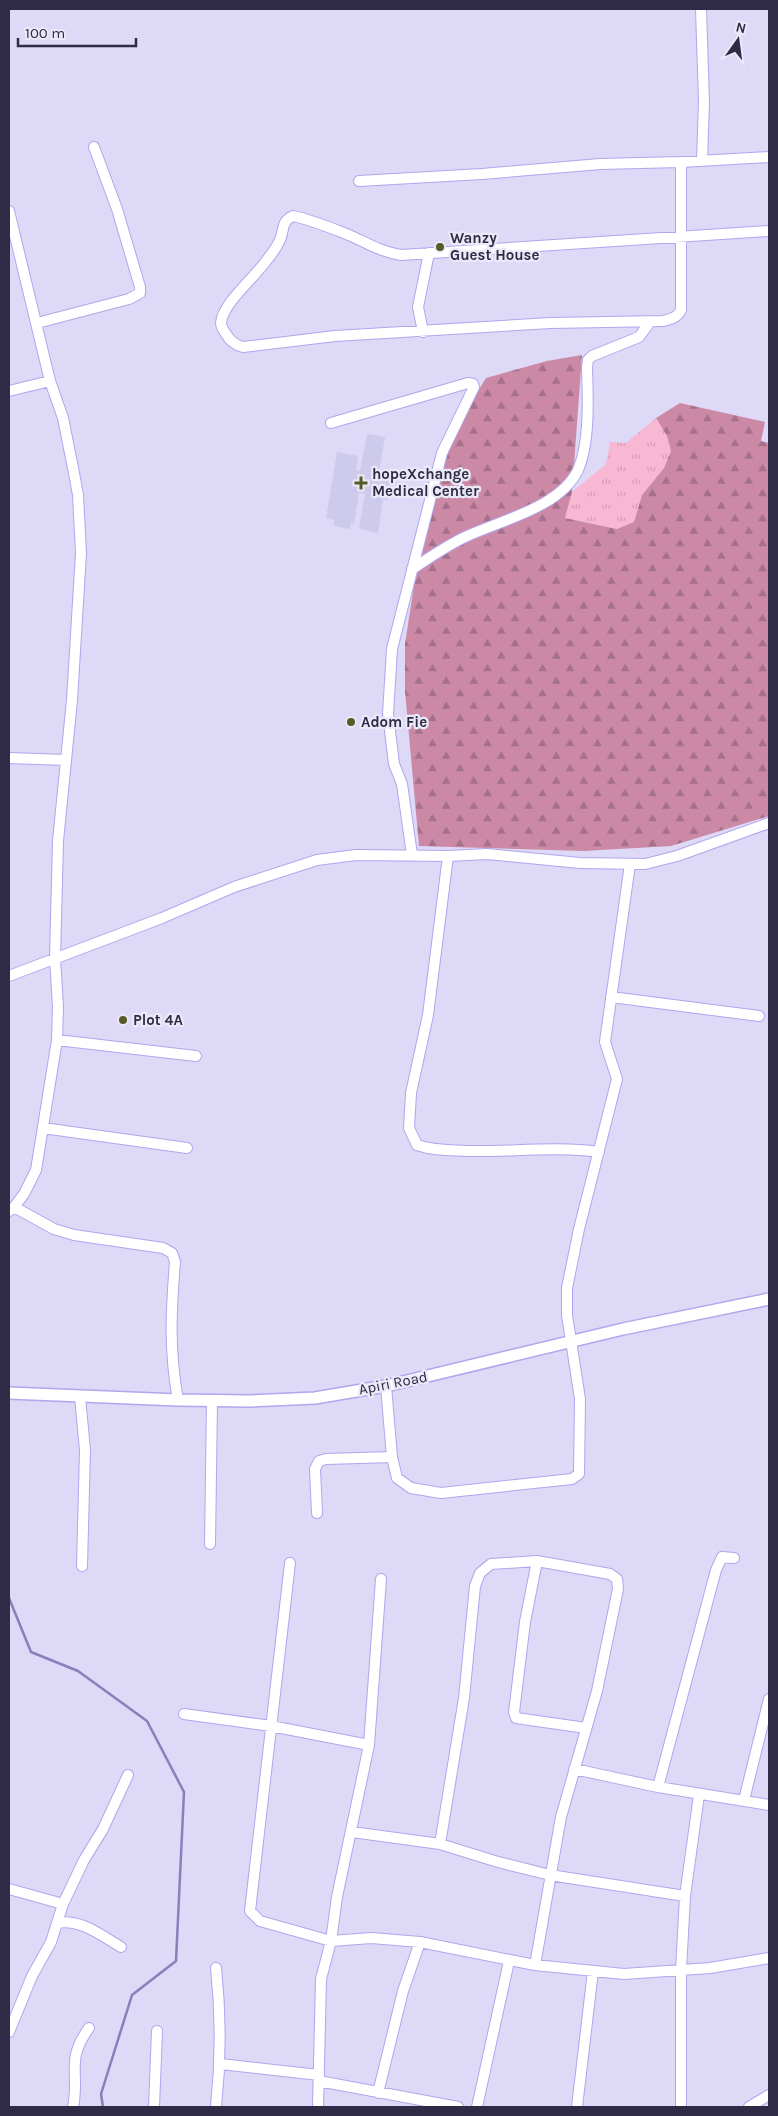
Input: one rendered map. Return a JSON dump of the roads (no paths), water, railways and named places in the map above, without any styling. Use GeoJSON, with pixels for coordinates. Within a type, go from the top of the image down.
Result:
{"type":"FeatureCollection","features":[{"type":"Feature","properties":{"kind":"street"},"geometry":{"type":"LineString","coordinates":[[701,9],[704,102],[702,160]]}},
{"type":"Feature","properties":{"kind":"street"},"geometry":{"type":"LineString","coordinates":[[37,323],[129,300],[140,293],[140,287],[117,209],[94,147]]}},
{"type":"Feature","properties":{"kind":"street"},"geometry":{"type":"LineString","coordinates":[[359,181],[482,174],[600,164],[769,157]]}},
{"type":"Feature","properties":{"kind":"street"},"geometry":{"type":"LineString","coordinates":[[681,162],[680,237],[681,310],[674,318],[650,322],[552,323],[334,336],[243,347],[237,346],[229,340],[221,322],[236,296],[264,264],[279,241],[284,223],[292,216],[348,235],[388,253],[401,255],[680,237],[769,231]]}},
{"type":"Feature","properties":{"kind":"street"},"geometry":{"type":"LineString","coordinates":[[9,211],[50,381],[62,418],[78,495],[80,533],[77,624],[58,841],[55,958],[58,1007],[57,1040],[36,1170],[24,1194],[11,1209],[54,1228],[74,1234],[163,1248],[172,1253],[175,1262],[171,1320],[172,1367],[178,1400]]}},
{"type":"Feature","properties":{"kind":"street"},"geometry":{"type":"LineString","coordinates":[[423,332],[418,307],[429,253]]}},
{"type":"Feature","properties":{"kind":"street"},"geometry":{"type":"LineString","coordinates":[[412,569],[447,546],[467,536],[534,509],[574,478],[579,468],[588,415],[588,360],[592,356],[639,337],[650,322]]}},
{"type":"Feature","properties":{"kind":"street"},"geometry":{"type":"LineString","coordinates":[[9,391],[50,381]]}},
{"type":"Feature","properties":{"kind":"street"},"geometry":{"type":"LineString","coordinates":[[330,423],[468,383],[473,384],[473,392],[455,423],[442,453],[392,650],[388,690],[391,742],[394,764],[402,784],[412,855]]}},
{"type":"Feature","properties":{"kind":"street"},"geometry":{"type":"LineString","coordinates":[[9,758],[66,760]]}},
{"type":"Feature","properties":{"kind":"street"},"geometry":{"type":"LineString","coordinates":[[9,976],[162,918],[234,888],[317,860],[356,855],[448,856],[487,854],[580,863],[645,864],[677,856],[769,823]]}},
{"type":"Feature","properties":{"kind":"street"},"geometry":{"type":"LineString","coordinates":[[448,856],[428,1016],[411,1093],[409,1128],[417,1145],[430,1150],[576,1149],[599,1152]]}},
{"type":"Feature","properties":{"kind":"street"},"geometry":{"type":"LineString","coordinates":[[386,1386],[392,1457],[400,1482],[411,1488],[441,1493],[572,1479],[579,1474],[581,1465],[580,1399],[567,1315],[567,1288],[579,1229],[617,1079],[605,1042],[630,864]]}},
{"type":"Feature","properties":{"kind":"street"},"geometry":{"type":"LineString","coordinates":[[611,996],[759,1016]]}},
{"type":"Feature","properties":{"kind":"street"},"geometry":{"type":"LineString","coordinates":[[57,1040],[196,1056]]}},
{"type":"Feature","properties":{"kind":"street"},"geometry":{"type":"LineString","coordinates":[[43,1128],[187,1148]]}},
{"type":"Feature","properties":{"kind":"street","name":"Apiri Road"},"geometry":{"type":"LineString","coordinates":[[9,1393],[212,1401],[315,1398],[386,1386],[623,1329],[769,1299]]}},
{"type":"Feature","properties":{"kind":"street"},"geometry":{"type":"LineString","coordinates":[[80,1397],[85,1450],[82,1566]]}},
{"type":"Feature","properties":{"kind":"street"},"geometry":{"type":"LineString","coordinates":[[210,1544],[212,1401]]}},
{"type":"Feature","properties":{"kind":"street"},"geometry":{"type":"LineString","coordinates":[[317,1513],[315,1468],[319,1461],[326,1458],[392,1457]]}},
{"type":"Feature","properties":{"kind":"street"},"geometry":{"type":"LineString","coordinates":[[658,1787],[716,1570],[722,1557],[734,1558]]}},
{"type":"Feature","properties":{"kind":"street"},"geometry":{"type":"LineString","coordinates":[[537,1561],[525,1622],[514,1712],[516,1718],[586,1728]]}},
{"type":"Feature","properties":{"kind":"street"},"geometry":{"type":"LineString","coordinates":[[440,1844],[464,1698],[475,1586],[480,1573],[491,1564],[537,1561],[610,1574],[617,1579],[618,1588],[597,1690],[561,1817],[535,1966]]}},
{"type":"Feature","properties":{"kind":"street"},"geometry":{"type":"LineString","coordinates":[[290,1563],[250,1911],[260,1921],[331,1941],[355,1938],[420,1942],[535,1966],[624,1974],[710,1968],[769,1958]]}},
{"type":"Feature","properties":{"kind":"street"},"geometry":{"type":"LineString","coordinates":[[318,2107],[321,1979],[331,1941],[337,1897],[369,1744],[381,1579]]}},
{"type":"Feature","properties":{"kind":"street"},"geometry":{"type":"LineString","coordinates":[[744,1800],[769,1699]]}},
{"type":"Feature","properties":{"kind":"street"},"geometry":{"type":"LineString","coordinates":[[184,1714],[271,1726],[369,1744]]}},
{"type":"Feature","properties":{"kind":"street"},"geometry":{"type":"LineString","coordinates":[[574,1769],[699,1795],[769,1805]]}},
{"type":"Feature","properties":{"kind":"street"},"geometry":{"type":"LineString","coordinates":[[9,2032],[32,1976],[48,1949],[63,1904],[87,1855],[103,1829],[128,1775]]}},
{"type":"Feature","properties":{"kind":"street"},"geometry":{"type":"LineString","coordinates":[[681,2107],[681,1970],[685,1896],[699,1795]]}},
{"type":"Feature","properties":{"kind":"street"},"geometry":{"type":"LineString","coordinates":[[352,1832],[440,1844],[498,1862],[550,1875],[685,1896]]}},
{"type":"Feature","properties":{"kind":"street"},"geometry":{"type":"LineString","coordinates":[[9,1889],[63,1904]]}},
{"type":"Feature","properties":{"kind":"street"},"geometry":{"type":"LineString","coordinates":[[57,1923],[63,1922],[80,1925],[121,1947]]}},
{"type":"Feature","properties":{"kind":"street"},"geometry":{"type":"LineString","coordinates":[[378,2093],[404,1991],[420,1942]]}},
{"type":"Feature","properties":{"kind":"street"},"geometry":{"type":"LineString","coordinates":[[478,2107],[509,1961]]}},
{"type":"Feature","properties":{"kind":"street"},"geometry":{"type":"LineString","coordinates":[[216,1968],[220,2007],[221,2064],[216,2107]]}},
{"type":"Feature","properties":{"kind":"street"},"geometry":{"type":"LineString","coordinates":[[578,2107],[593,1971]]}},
{"type":"Feature","properties":{"kind":"street"},"geometry":{"type":"LineString","coordinates":[[73,2107],[75,2052],[79,2042],[89,2028]]}},
{"type":"Feature","properties":{"kind":"street"},"geometry":{"type":"LineString","coordinates":[[154,2107],[157,2031]]}},
{"type":"Feature","properties":{"kind":"street"},"geometry":{"type":"LineString","coordinates":[[221,2064],[319,2078],[378,2093],[458,2107]]}},
{"type":"Feature","properties":{"kind":"street"},"geometry":{"type":"LineString","coordinates":[[749,2107],[769,2095]]}},
{"type":"Feature","properties":{"kind":"waterway"},"geometry":{"type":"LineString","coordinates":[[9,1598],[31,1652],[78,1671],[147,1721],[184,1792],[176,1961],[132,1995],[101,2094],[103,2107]]}},
{"type":"Feature","properties":{"kind":"place","name":"Wanzy Guest House"},"geometry":{"type":"Point","coordinates":[440,247]}},
{"type":"Feature","properties":{"kind":"place","name":"hopeXchange Medical Center"},"geometry":{"type":"Point","coordinates":[361,483]}},
{"type":"Feature","properties":{"kind":"place","name":"Adom Fie"},"geometry":{"type":"Point","coordinates":[351,722]}},
{"type":"Feature","properties":{"kind":"place","name":"Plot 4A"},"geometry":{"type":"Point","coordinates":[123,1020]}}]}
